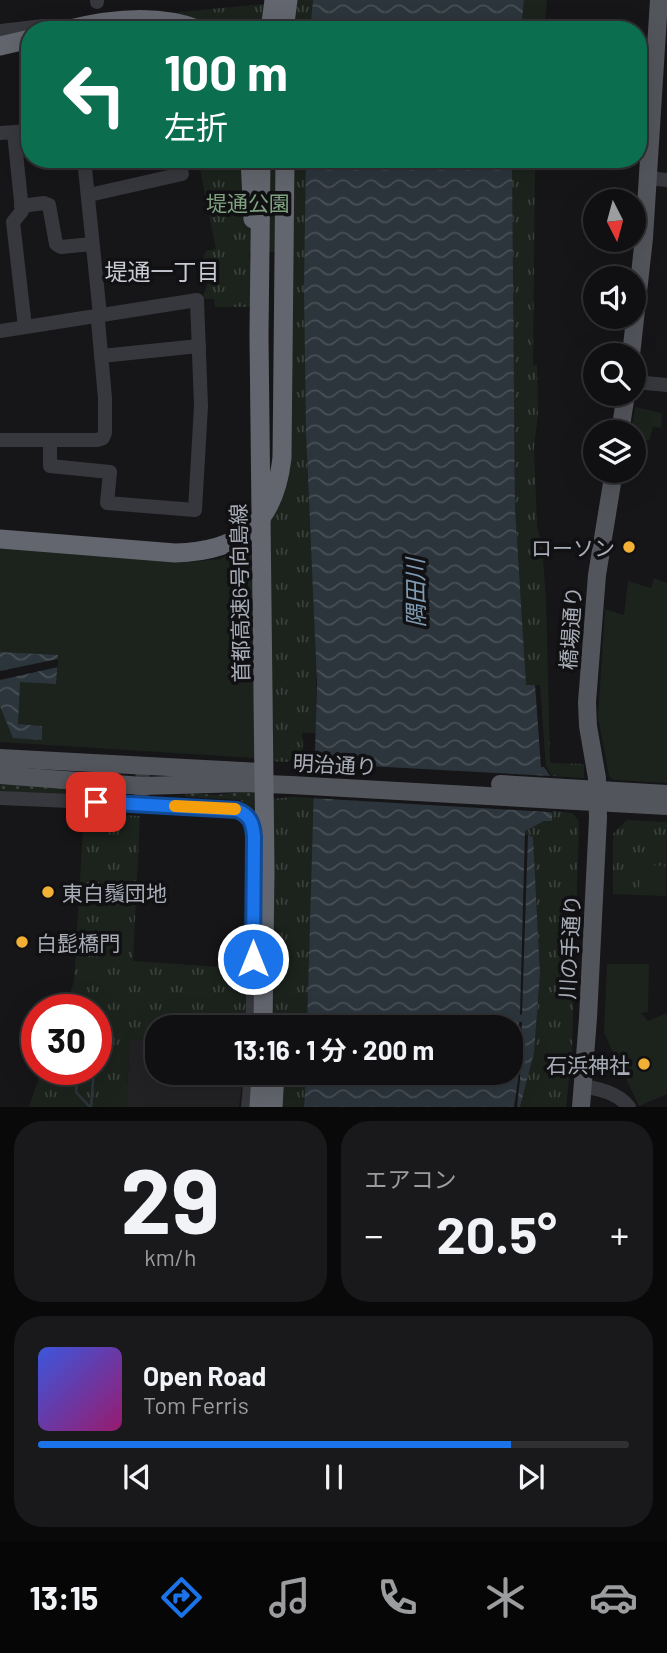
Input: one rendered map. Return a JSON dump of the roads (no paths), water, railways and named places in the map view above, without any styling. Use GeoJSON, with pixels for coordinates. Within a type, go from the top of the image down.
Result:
{"type":"FeatureCollection","features":[{"type":"Feature","properties":{"kind":"highway"},"geometry":{"type":"LineString","coordinates":[[272,21],[274,0]]}},
{"type":"Feature","properties":{"kind":"highway"},"geometry":{"type":"LineString","coordinates":[[286,21],[288,0]]}},
{"type":"Feature","properties":{"kind":"highway"},"geometry":{"type":"LineString","coordinates":[[293,21],[294,0]]}},
{"type":"Feature","properties":{"kind":"highway"},"geometry":{"type":"LineString","coordinates":[[130,21],[170,21]]}},
{"type":"Feature","properties":{"kind":"highway"},"geometry":{"type":"LineString","coordinates":[[0,46],[21,38]]}},
{"type":"Feature","properties":{"kind":"highway"},"geometry":{"type":"LineString","coordinates":[[250,168],[260,290]]}},
{"type":"Feature","properties":{"kind":"highway","name":"首都高速6号向島線"},"geometry":{"type":"LineString","coordinates":[[261,168],[265,871],[263,1015]]}},
{"type":"Feature","properties":{"kind":"highway","name":"首都高速6号向島線"},"geometry":{"type":"LineString","coordinates":[[273,168],[276,1015]]}},
{"type":"Feature","properties":{"kind":"highway"},"geometry":{"type":"LineString","coordinates":[[0,539],[175,553],[208,551],[248,533],[268,510],[278,485],[282,458],[285,168]]}},
{"type":"Feature","properties":{"kind":"highway"},"geometry":{"type":"LineString","coordinates":[[259,1107],[260,1085]]}},
{"type":"Feature","properties":{"kind":"highway"},"geometry":{"type":"LineString","coordinates":[[273,1107],[274,1085]]}},
{"type":"Feature","properties":{"kind":"main road"},"geometry":{"type":"LineString","coordinates":[[632,343],[645,239],[648,178],[647,99],[661,43],[659,0]]}},
{"type":"Feature","properties":{"kind":"main road","name":"橋場通り"},"geometry":{"type":"LineString","coordinates":[[598,796],[587,726],[587,702],[597,575],[612,483]]}},
{"type":"Feature","properties":{"kind":"main road","name":"明治通り"},"geometry":{"type":"LineString","coordinates":[[0,758],[143,766],[292,779],[598,796],[667,806]]}},
{"type":"Feature","properties":{"kind":"main road","name":"明治通り"},"geometry":{"type":"LineString","coordinates":[[0,775],[142,786],[292,779]]}},
{"type":"Feature","properties":{"kind":"main road","name":"明治通り"},"geometry":{"type":"LineString","coordinates":[[598,796],[667,794]]}},
{"type":"Feature","properties":{"kind":"main road","name":"川の手通り"},"geometry":{"type":"LineString","coordinates":[[581,1107],[598,796]]}},
{"type":"Feature","properties":{"kind":"street"},"geometry":{"type":"LineString","coordinates":[[0,31],[21,32]]}},
{"type":"Feature","properties":{"kind":"street"},"geometry":{"type":"LineString","coordinates":[[647,99],[656,114],[666,116]]}},
{"type":"Feature","properties":{"kind":"street"},"geometry":{"type":"LineString","coordinates":[[7,133],[22,206],[22,211],[13,222],[25,327]]}},
{"type":"Feature","properties":{"kind":"street"},"geometry":{"type":"LineString","coordinates":[[0,440],[103,438],[105,433],[105,398],[98,321],[100,315],[86,168]]}},
{"type":"Feature","properties":{"kind":"street"},"geometry":{"type":"LineString","coordinates":[[89,195],[182,174]]}},
{"type":"Feature","properties":{"kind":"street"},"geometry":{"type":"LineString","coordinates":[[648,178],[667,180]]}},
{"type":"Feature","properties":{"kind":"street"},"geometry":{"type":"LineString","coordinates":[[22,206],[44,203],[49,205],[55,244],[61,247],[92,244]]}},
{"type":"Feature","properties":{"kind":"street"},"geometry":{"type":"LineString","coordinates":[[0,331],[197,300],[201,417],[195,510],[107,503],[110,472],[50,466],[50,440]]}},
{"type":"Feature","properties":{"kind":"street"},"geometry":{"type":"LineString","coordinates":[[101,356],[199,346]]}},
{"type":"Feature","properties":{"kind":"street"},"geometry":{"type":"LineString","coordinates":[[646,383],[667,385]]}},
{"type":"Feature","properties":{"kind":"street"},"geometry":{"type":"LineString","coordinates":[[141,804],[143,766]]}},
{"type":"Feature","properties":{"kind":"street"},"geometry":{"type":"LineString","coordinates":[[0,798],[237,810],[247,814],[253,824],[253,1015]]}},
{"type":"Feature","properties":{"kind":"street"},"geometry":{"type":"LineString","coordinates":[[248,1107],[250,1085]]}},
{"type":"Feature","properties":{"kind":"street"},"geometry":{"type":"LineString","coordinates":[[583,1086],[623,1099],[629,1107]]}},
{"type":"Feature","properties":{"kind":"water"},"geometry":{"type":"Polygon","coordinates":[[[313,0],[524,0],[522,21],[311,21],[313,0]]]}},
{"type":"Feature","properties":{"kind":"water","name":"隅田川"},"geometry":{"type":"Polygon","coordinates":[[[306,168],[512,168],[515,508],[526,685],[535,685],[541,767],[544,767],[551,777],[549,812],[552,813],[552,821],[544,821],[525,831],[520,1015],[307,1015],[317,684],[306,432],[306,168]]]}},
{"type":"Feature","properties":{"kind":"water"},"geometry":{"type":"Polygon","coordinates":[[[0,652],[58,655],[56,684],[20,682],[18,724],[42,726],[42,740],[13,738],[0,706],[0,652]]]}},
{"type":"Feature","properties":{"kind":"water"},"geometry":{"type":"Polygon","coordinates":[[[528,835],[533,837],[540,974],[534,1053],[520,1107],[517,1107],[519,1085],[523,1085],[523,1015],[520,1015],[528,835]]]}},
{"type":"Feature","properties":{"kind":"water"},"geometry":{"type":"Polygon","coordinates":[[[305,1085],[517,1085],[514,1107],[304,1107],[305,1085]]]}},
{"type":"Feature","properties":{"kind":"waterway"},"geometry":{"type":"LineString","coordinates":[[77,1085],[76,1092],[90,1107]]}},
{"type":"Feature","properties":{"kind":"waterway"},"geometry":{"type":"LineString","coordinates":[[91,1107],[93,1085]]}},
{"type":"Feature","properties":{"kind":"place","name":"ローソン"},"geometry":{"type":"Point","coordinates":[629,547]}},
{"type":"Feature","properties":{"kind":"place","name":"東白鬚団地"},"geometry":{"type":"Point","coordinates":[48,892]}},
{"type":"Feature","properties":{"kind":"place","name":"白髭橋門"},"geometry":{"type":"Point","coordinates":[22,942]}},
{"type":"Feature","properties":{"kind":"place","name":"石浜神社"},"geometry":{"type":"Point","coordinates":[644,1064]}},
{"type":"Feature","properties":{"kind":"district","name":"堤通一丁目"},"geometry":{"type":"Point","coordinates":[162,271]}},
{"type":"Feature","properties":{"kind":"park label","name":"堤通公園"},"geometry":{"type":"Point","coordinates":[248,202]}}]}
